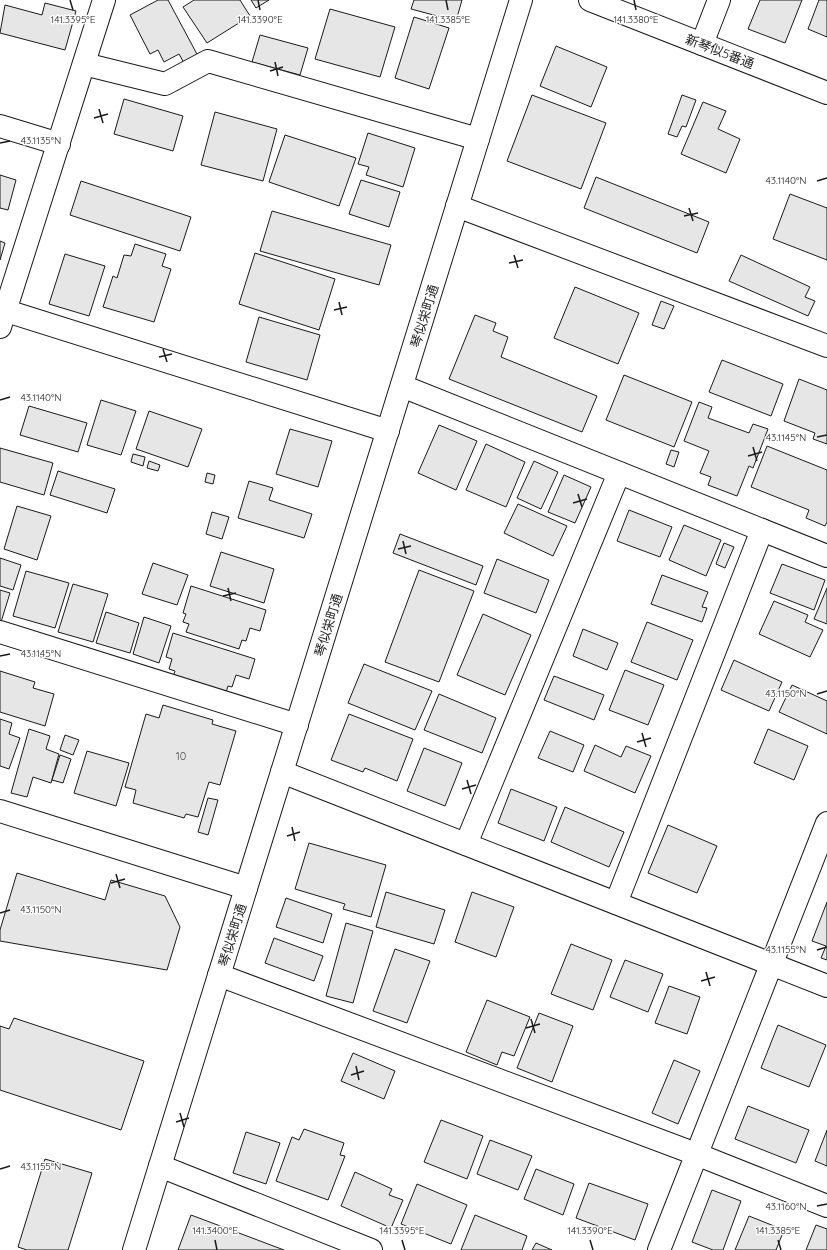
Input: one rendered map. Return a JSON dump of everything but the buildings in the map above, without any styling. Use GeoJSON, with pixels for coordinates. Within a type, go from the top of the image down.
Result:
{"type":"FeatureCollection","features":[{"type":"Feature","properties":{"kind":"street"},"geometry":{"type":"LineString","coordinates":[[104,0],[59,144],[2,315],[388,431]]}},
{"type":"Feature","properties":{"kind":"street","name":"琴似栄町通"},"geometry":{"type":"LineString","coordinates":[[134,1250],[521,0]]}},
{"type":"Feature","properties":{"kind":"street","name":"新琴似5番通"},"geometry":{"type":"LineString","coordinates":[[590,0],[827,93]]}},
{"type":"Feature","properties":{"kind":"street"},"geometry":{"type":"LineString","coordinates":[[702,44],[719,0]]}},
{"type":"Feature","properties":{"kind":"street"},"geometry":{"type":"LineString","coordinates":[[84,64],[165,84],[208,61],[478,139]]}},
{"type":"Feature","properties":{"kind":"street"},"geometry":{"type":"LineString","coordinates":[[0,126],[59,144]]}},
{"type":"Feature","properties":{"kind":"street"},"geometry":{"type":"LineString","coordinates":[[457,206],[827,346]]}},
{"type":"Feature","properties":{"kind":"street"},"geometry":{"type":"LineString","coordinates":[[402,386],[827,556]]}},
{"type":"Feature","properties":{"kind":"street"},"geometry":{"type":"LineString","coordinates":[[466,844],[619,473]]}},
{"type":"Feature","properties":{"kind":"street"},"geometry":{"type":"LineString","coordinates":[[616,903],[762,530]]}},
{"type":"Feature","properties":{"kind":"street"},"geometry":{"type":"LineString","coordinates":[[0,632],[297,725]]}},
{"type":"Feature","properties":{"kind":"street"},"geometry":{"type":"LineString","coordinates":[[282,772],[827,986]]}},
{"type":"Feature","properties":{"kind":"street"},"geometry":{"type":"LineString","coordinates":[[0,812],[246,888]]}},
{"type":"Feature","properties":{"kind":"street"},"geometry":{"type":"LineString","coordinates":[[659,1250],[770,964],[827,823]]}},
{"type":"Feature","properties":{"kind":"street"},"geometry":{"type":"LineString","coordinates":[[219,975],[696,1154],[827,1206]]}},
{"type":"Feature","properties":{"kind":"street"},"geometry":{"type":"LineString","coordinates":[[160,1166],[371,1250]]}}]}
